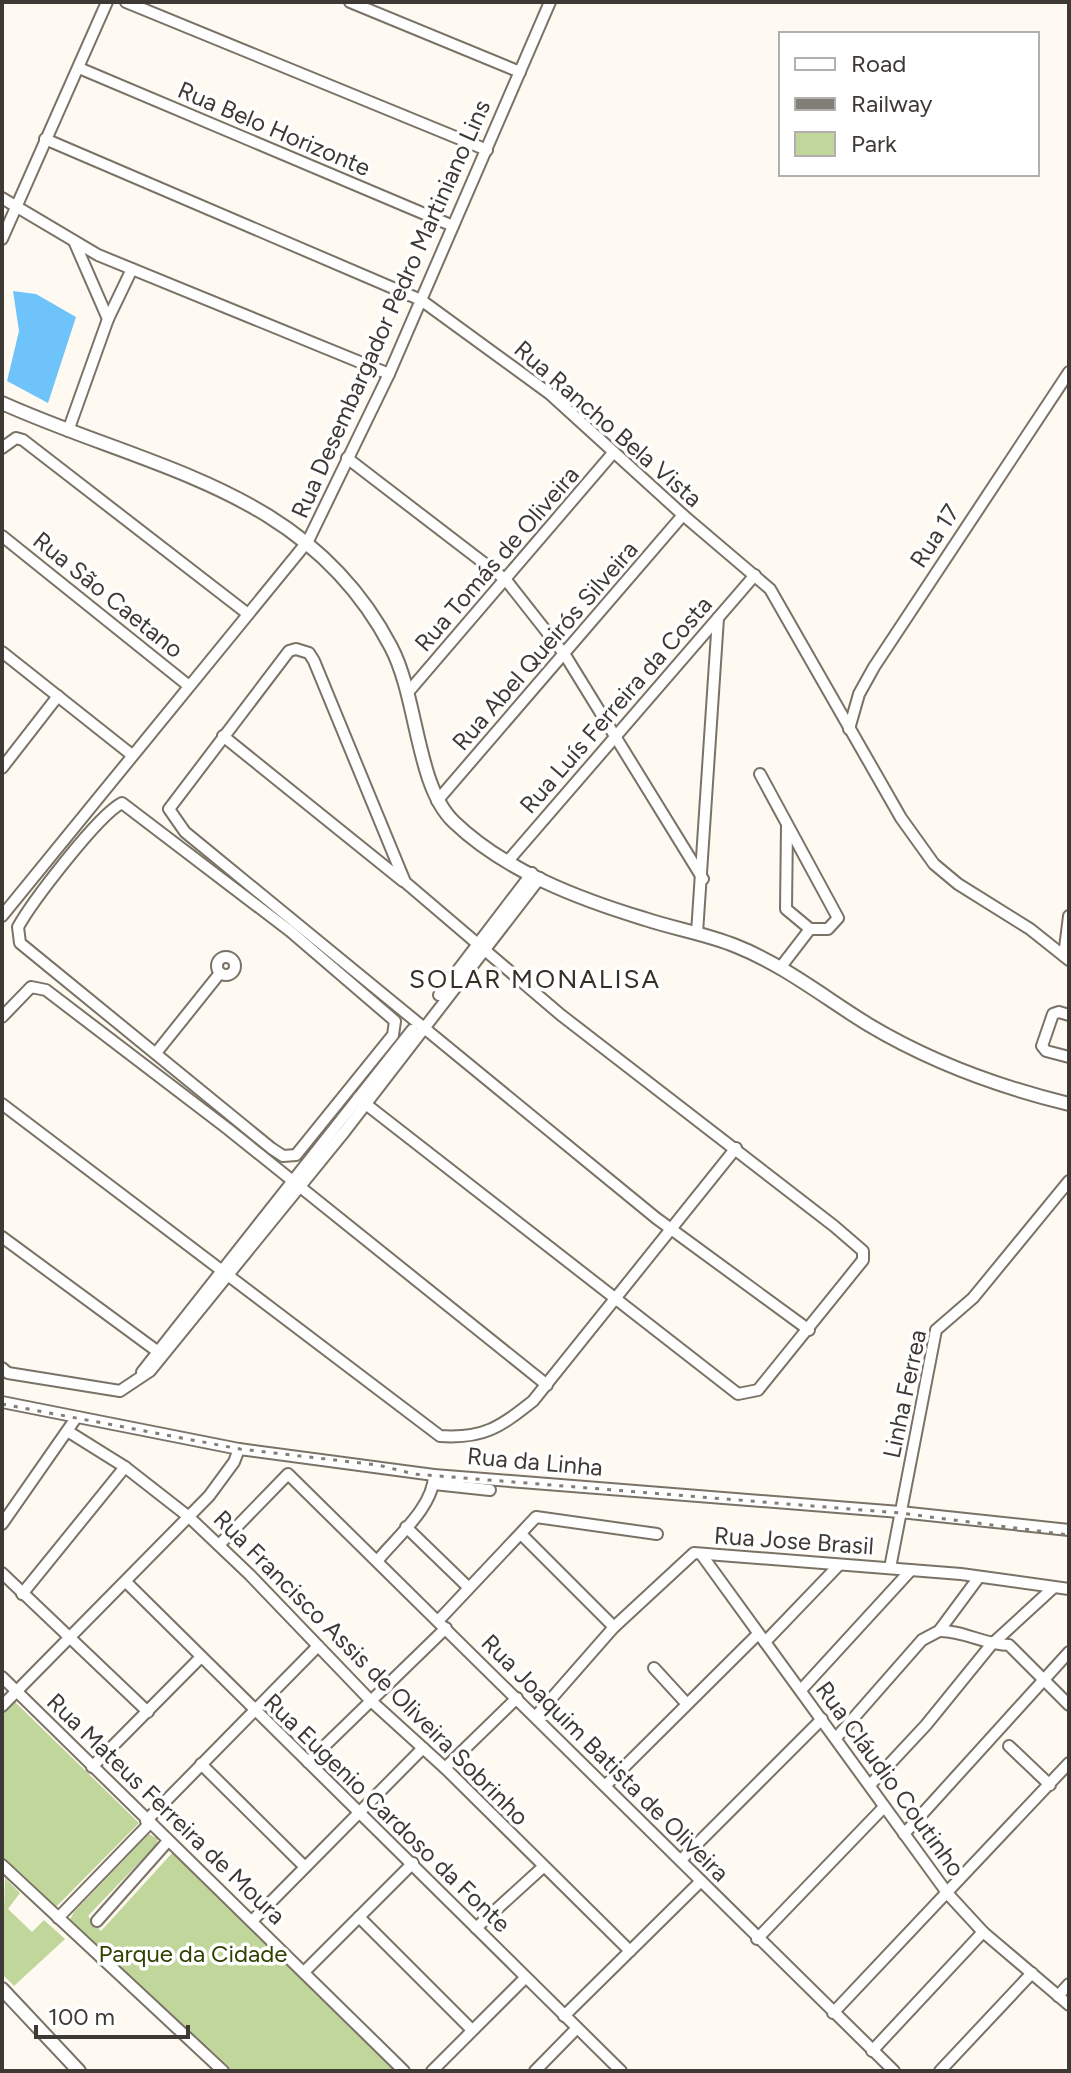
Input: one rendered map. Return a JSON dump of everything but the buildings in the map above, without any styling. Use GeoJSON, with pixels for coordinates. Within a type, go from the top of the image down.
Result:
{"type":"FeatureCollection","features":[{"type":"Feature","properties":{"kind":"main road"},"geometry":{"type":"LineString","coordinates":[[2,403],[231,494],[280,520],[308,541],[372,616],[391,646],[410,690],[437,801],[456,824],[508,861],[605,906],[734,945],[780,968],[901,1042],[981,1079],[1069,1104]]}},
{"type":"Feature","properties":{"kind":"main road"},"geometry":{"type":"LineString","coordinates":[[2,1989],[79,2071]]}},
{"type":"Feature","properties":{"kind":"street"},"geometry":{"type":"LineString","coordinates":[[2,239],[107,2]]}},
{"type":"Feature","properties":{"kind":"street"},"geometry":{"type":"LineString","coordinates":[[126,2],[487,150]]}},
{"type":"Feature","properties":{"kind":"street"},"geometry":{"type":"LineString","coordinates":[[350,2],[520,72]]}},
{"type":"Feature","properties":{"kind":"street","name":"Rua Desembargador Pedro Martiniano Lins"},"geometry":{"type":"LineString","coordinates":[[2,916],[308,541],[389,374],[550,2]]}},
{"type":"Feature","properties":{"kind":"street","name":"Rua Belo Horizonte"},"geometry":{"type":"LineString","coordinates":[[79,68],[453,226]]}},
{"type":"Feature","properties":{"kind":"street","name":"Rua Rancho Bela Vista"},"geometry":{"type":"LineString","coordinates":[[45,139],[421,300],[550,394],[683,515],[755,575],[777,598],[901,818],[934,864],[1066,958]]}},
{"type":"Feature","properties":{"kind":"street"},"geometry":{"type":"LineString","coordinates":[[2,198],[74,241],[132,269],[389,374]]}},
{"type":"Feature","properties":{"kind":"street"},"geometry":{"type":"LineString","coordinates":[[74,241],[108,319]]}},
{"type":"Feature","properties":{"kind":"street"},"geometry":{"type":"LineString","coordinates":[[68,431],[108,319],[132,269]]}},
{"type":"Feature","properties":{"kind":"street","name":"Rua 17"},"geometry":{"type":"LineString","coordinates":[[849,729],[859,694],[874,667],[1069,372]]}},
{"type":"Feature","properties":{"kind":"street"},"geometry":{"type":"LineString","coordinates":[[2,448],[11,440],[21,439],[48,463],[248,614]]}},
{"type":"Feature","properties":{"kind":"street","name":"Rua Tomás de Oliveira"},"geometry":{"type":"LineString","coordinates":[[410,690],[613,453]]}},
{"type":"Feature","properties":{"kind":"street"},"geometry":{"type":"LineString","coordinates":[[347,458],[506,580],[565,655],[703,879]]}},
{"type":"Feature","properties":{"kind":"street","name":"Rua Abel Queirós Silveira"},"geometry":{"type":"LineString","coordinates":[[437,801],[683,515]]}},
{"type":"Feature","properties":{"kind":"street","name":"Rua São Caetano"},"geometry":{"type":"LineString","coordinates":[[2,536],[189,686]]}},
{"type":"Feature","properties":{"kind":"street","name":"Rua Luís Ferreira da Costa"},"geometry":{"type":"LineString","coordinates":[[508,861],[755,575]]}},
{"type":"Feature","properties":{"kind":"street"},"geometry":{"type":"LineString","coordinates":[[697,933],[718,618]]}},
{"type":"Feature","properties":{"kind":"street"},"geometry":{"type":"LineString","coordinates":[[405,882],[373,799],[309,653],[303,649],[289,651],[169,809],[185,832],[669,1228],[809,1330]]}},
{"type":"Feature","properties":{"kind":"street"},"geometry":{"type":"LineString","coordinates":[[2,652],[132,755]]}},
{"type":"Feature","properties":{"kind":"street"},"geometry":{"type":"LineString","coordinates":[[2,767],[58,696]]}},
{"type":"Feature","properties":{"kind":"street"},"geometry":{"type":"LineString","coordinates":[[223,736],[482,945],[561,1015],[736,1148],[863,1251],[863,1260],[758,1390],[738,1394],[362,1100]]}},
{"type":"Feature","properties":{"kind":"street"},"geometry":{"type":"LineString","coordinates":[[760,774],[837,912],[835,924],[828,929],[810,929],[786,909],[787,824]]}},
{"type":"Feature","properties":{"kind":"street"},"geometry":{"type":"LineString","coordinates":[[124,803],[368,994],[391,1015],[397,1025],[307,1143],[296,1155],[289,1157],[271,1148],[156,1053],[20,943],[17,930],[76,852],[115,807],[124,803]]}},
{"type":"Feature","properties":{"kind":"street"},"geometry":{"type":"LineString","coordinates":[[61,842],[76,852]]}},
{"type":"Feature","properties":{"kind":"street"},"geometry":{"type":"LineString","coordinates":[[2,1368],[8,1373],[120,1391],[137,1381],[536,876]]}},
{"type":"Feature","properties":{"kind":"street"},"geometry":{"type":"LineString","coordinates":[[1066,958],[1069,916]]}},
{"type":"Feature","properties":{"kind":"street"},"geometry":{"type":"LineString","coordinates":[[780,968],[810,929]]}},
{"type":"Feature","properties":{"kind":"street"},"geometry":{"type":"LineString","coordinates":[[156,1053],[220,973]]}},
{"type":"Feature","properties":{"kind":"street"},"geometry":{"type":"LineString","coordinates":[[2,1017],[31,987],[46,990],[228,1129],[547,1385]]}},
{"type":"Feature","properties":{"kind":"street"},"geometry":{"type":"LineString","coordinates":[[1069,1015],[1053,1014],[1042,1046],[1046,1051],[1069,1057]]}},
{"type":"Feature","properties":{"kind":"street"},"geometry":{"type":"LineString","coordinates":[[2,1104],[440,1436],[465,1438],[496,1429],[533,1401],[736,1148]]}},
{"type":"Feature","properties":{"kind":"street","name":"Linha Ferrea"},"geometry":{"type":"LineString","coordinates":[[890,1568],[936,1330],[973,1298],[1069,1181]]}},
{"type":"Feature","properties":{"kind":"street"},"geometry":{"type":"LineString","coordinates":[[2,1237],[160,1353]]}},
{"type":"Feature","properties":{"kind":"street","name":"Rua da Linha"},"geometry":{"type":"LineString","coordinates":[[2,1402],[203,1439],[239,1449],[434,1479],[900,1512],[1069,1530]]}},
{"type":"Feature","properties":{"kind":"street"},"geometry":{"type":"LineString","coordinates":[[2,1524],[76,1418]]}},
{"type":"Feature","properties":{"kind":"street","name":"Rua Francisco Assis de Oliveira Sobrinho"},"geometry":{"type":"LineString","coordinates":[[69,1432],[125,1467],[189,1517],[370,1700],[445,1768],[630,1951]]}},
{"type":"Feature","properties":{"kind":"street"},"geometry":{"type":"LineString","coordinates":[[2,1706],[189,1517],[221,1480],[239,1449]]}},
{"type":"Feature","properties":{"kind":"street"},"geometry":{"type":"LineString","coordinates":[[22,1594],[125,1467]]}},
{"type":"Feature","properties":{"kind":"street","name":"Rua Joaquim Batista de Oliveira"},"geometry":{"type":"LineString","coordinates":[[219,1545],[288,1474],[894,2071]]}},
{"type":"Feature","properties":{"kind":"street"},"geometry":{"type":"LineString","coordinates":[[378,1560],[406,1527],[434,1479],[490,1490]]}},
{"type":"Feature","properties":{"kind":"street"},"geometry":{"type":"LineString","coordinates":[[308,1762],[442,1624],[468,1587],[531,1521],[542,1516],[598,1528],[657,1534]]}},
{"type":"Feature","properties":{"kind":"street"},"geometry":{"type":"LineString","coordinates":[[406,1527],[468,1587]]}},
{"type":"Feature","properties":{"kind":"street"},"geometry":{"type":"LineString","coordinates":[[521,1534],[614,1627]]}},
{"type":"Feature","properties":{"kind":"street","name":"Rua Cláudio Coutinho"},"geometry":{"type":"LineString","coordinates":[[701,1554],[948,1894],[983,1932],[1069,2005]]}},
{"type":"Feature","properties":{"kind":"street","name":"Rua Jose Brasil"},"geometry":{"type":"LineString","coordinates":[[536,1716],[614,1627],[690,1555],[890,1568],[1069,1589]]}},
{"type":"Feature","properties":{"kind":"street"},"geometry":{"type":"LineString","coordinates":[[606,1785],[687,1704],[839,1565]]}},
{"type":"Feature","properties":{"kind":"street"},"geometry":{"type":"LineString","coordinates":[[801,1690],[911,1570]]}},
{"type":"Feature","properties":{"kind":"street"},"geometry":{"type":"LineString","coordinates":[[2,1573],[148,1712]]}},
{"type":"Feature","properties":{"kind":"street"},"geometry":{"type":"LineString","coordinates":[[836,1738],[922,1640],[939,1631],[979,1577]]}},
{"type":"Feature","properties":{"kind":"street","name":"Rua Eugenio Cardoso da Fonte"},"geometry":{"type":"LineString","coordinates":[[126,1582],[621,2071]]}},
{"type":"Feature","properties":{"kind":"street"},"geometry":{"type":"LineString","coordinates":[[870,1785],[926,1725],[991,1645],[1053,1588]]}},
{"type":"Feature","properties":{"kind":"street"},"geometry":{"type":"LineString","coordinates":[[939,1631],[949,1631],[991,1645],[1009,1645],[1069,1705]]}},
{"type":"Feature","properties":{"kind":"street"},"geometry":{"type":"LineString","coordinates":[[58,1918],[201,1764],[318,1646]]}},
{"type":"Feature","properties":{"kind":"street"},"geometry":{"type":"LineString","coordinates":[[904,1834],[1069,1652]]}},
{"type":"Feature","properties":{"kind":"street"},"geometry":{"type":"LineString","coordinates":[[92,1767],[200,1658]]}},
{"type":"Feature","properties":{"kind":"street"},"geometry":{"type":"LineString","coordinates":[[654,1668],[687,1704]]}},
{"type":"Feature","properties":{"kind":"street","name":"Rua Mateus Ferreira de Moura"},"geometry":{"type":"LineString","coordinates":[[2,1677],[404,2071]]}},
{"type":"Feature","properties":{"kind":"street"},"geometry":{"type":"LineString","coordinates":[[445,1768],[517,1698]]}},
{"type":"Feature","properties":{"kind":"street"},"geometry":{"type":"LineString","coordinates":[[681,1860],[822,1719]]}},
{"type":"Feature","properties":{"kind":"street"},"geometry":{"type":"LineString","coordinates":[[1009,1746],[1050,1785]]}},
{"type":"Feature","properties":{"kind":"street"},"geometry":{"type":"LineString","coordinates":[[253,1920],[423,1748]]}},
{"type":"Feature","properties":{"kind":"street"},"geometry":{"type":"LineString","coordinates":[[833,2013],[1069,1763]]}},
{"type":"Feature","properties":{"kind":"street"},"geometry":{"type":"LineString","coordinates":[[201,1764],[305,1867]]}},
{"type":"Feature","properties":{"kind":"street"},"geometry":{"type":"LineString","coordinates":[[757,1939],[884,1807]]}},
{"type":"Feature","properties":{"kind":"street"},"geometry":{"type":"LineString","coordinates":[[97,1921],[168,1841]]}},
{"type":"Feature","properties":{"kind":"street"},"geometry":{"type":"LineString","coordinates":[[304,1972],[413,1863]]}},
{"type":"Feature","properties":{"kind":"street"},"geometry":{"type":"LineString","coordinates":[[476,1928],[543,1867]]}},
{"type":"Feature","properties":{"kind":"street"},"geometry":{"type":"LineString","coordinates":[[3,1870],[223,2071]]}},
{"type":"Feature","properties":{"kind":"street"},"geometry":{"type":"LineString","coordinates":[[564,2016],[701,1881]]}},
{"type":"Feature","properties":{"kind":"street"},"geometry":{"type":"LineString","coordinates":[[359,1917],[472,2030]]}},
{"type":"Feature","properties":{"kind":"street"},"geometry":{"type":"LineString","coordinates":[[872,2051],[983,1932]]}},
{"type":"Feature","properties":{"kind":"street"},"geometry":{"type":"LineString","coordinates":[[940,2071],[1032,1973]]}},
{"type":"Feature","properties":{"kind":"street"},"geometry":{"type":"LineString","coordinates":[[432,2071],[525,1978]]}},
{"type":"Feature","properties":{"kind":"street"},"geometry":{"type":"LineString","coordinates":[[1058,1996],[1069,1984]]}},
{"type":"Feature","properties":{"kind":"street"},"geometry":{"type":"LineString","coordinates":[[535,2071],[577,2028]]}},
{"type":"Feature","properties":{"kind":"green space"},"geometry":{"type":"Polygon","coordinates":[[[14,1701],[139,1823],[55,1908],[2,1858],[2,1714],[14,1701]]]}},
{"type":"Feature","properties":{"kind":"green space","name":"Parque da Cidade"},"geometry":{"type":"Polygon","coordinates":[[[149,1834],[158,1839],[156,1845],[88,1916],[101,1931],[173,1852],[398,2071],[228,2071],[69,1921],[74,1912],[149,1834]]]}},
{"type":"Feature","properties":{"kind":"green space"},"geometry":{"type":"Polygon","coordinates":[[[5,1878],[20,1893],[8,1909],[32,1932],[44,1920],[65,1939],[14,1986],[2,1974],[5,1878]]]}},
{"type":"Feature","properties":{"kind":"water"},"geometry":{"type":"Polygon","coordinates":[[[13,291],[36,294],[76,317],[48,403],[7,381],[19,331],[13,291]]]}},
{"type":"Feature","properties":{"kind":"railway"},"geometry":{"type":"LineString","coordinates":[[2,1404],[240,1449],[378,1465],[414,1474],[900,1513],[1069,1535]]}},
{"type":"Feature","properties":{"kind":"district","name":"SOLAR MONALISA"},"geometry":{"type":"Point","coordinates":[535,979]}}]}
